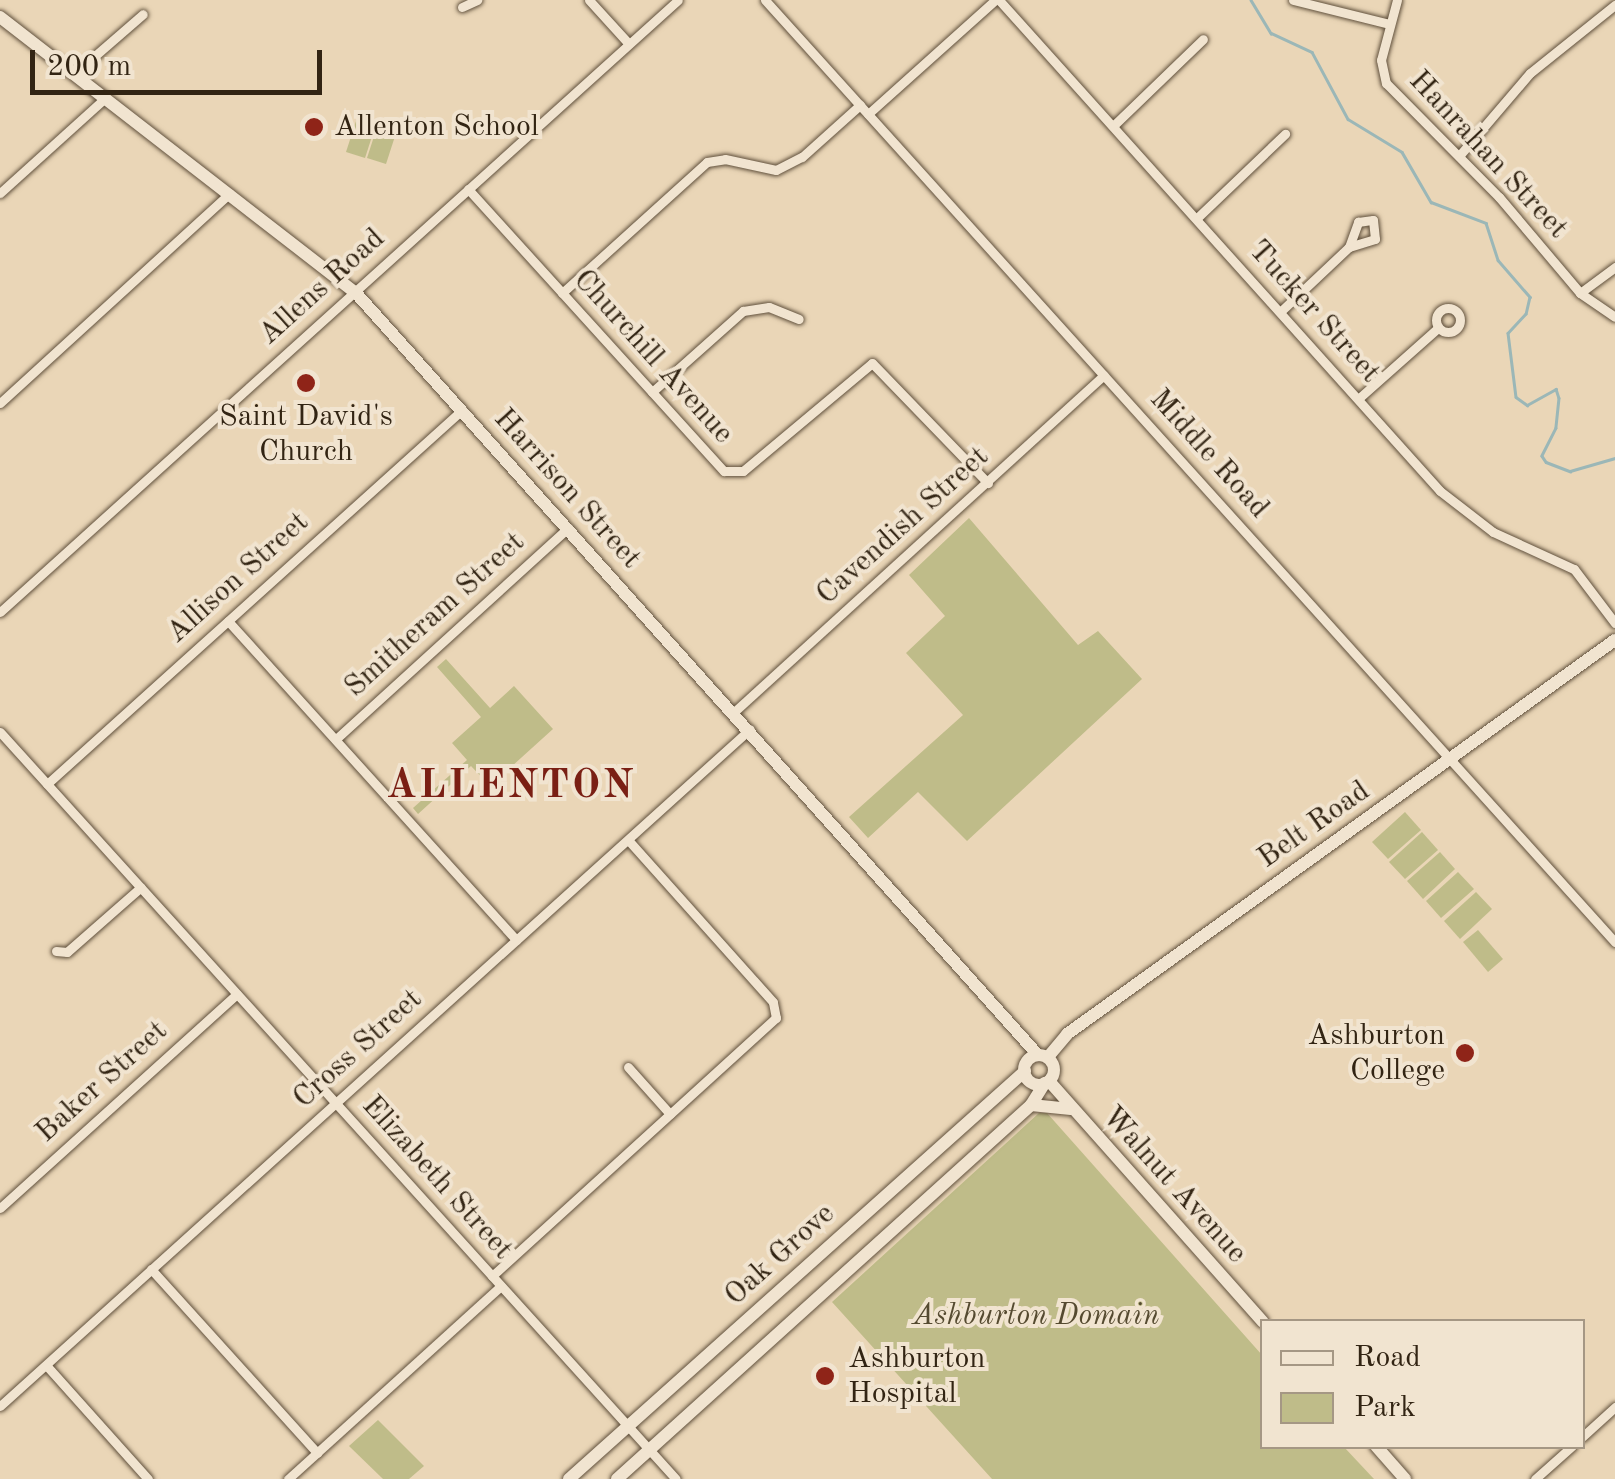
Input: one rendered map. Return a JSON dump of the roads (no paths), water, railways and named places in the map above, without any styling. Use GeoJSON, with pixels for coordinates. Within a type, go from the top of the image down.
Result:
{"type":"FeatureCollection","features":[{"type":"Feature","properties":{"kind":"street"},"geometry":{"type":"LineString","coordinates":[[462,7],[476,0]]}},
{"type":"Feature","properties":{"kind":"street"},"geometry":{"type":"LineString","coordinates":[[588,0],[629,44]]}},
{"type":"Feature","properties":{"kind":"street","name":"Allens Road"},"geometry":{"type":"LineString","coordinates":[[0,612],[678,0]]}},
{"type":"Feature","properties":{"kind":"street","name":"Middle Road"},"geometry":{"type":"LineString","coordinates":[[765,0],[1615,942]]}},
{"type":"Feature","properties":{"kind":"street"},"geometry":{"type":"LineString","coordinates":[[868,114],[997,0]]}},
{"type":"Feature","properties":{"kind":"street","name":"Tucker Street"},"geometry":{"type":"LineString","coordinates":[[997,0],[1463,512],[1574,569],[1615,623]]}},
{"type":"Feature","properties":{"kind":"street"},"geometry":{"type":"LineString","coordinates":[[1294,0],[1388,24]]}},
{"type":"Feature","properties":{"kind":"street","name":"Hanrahan Street"},"geometry":{"type":"LineString","coordinates":[[1396,0],[1380,60],[1386,83],[1458,156],[1580,293],[1615,317]]}},
{"type":"Feature","properties":{"kind":"street"},"geometry":{"type":"LineString","coordinates":[[1458,156],[1530,73],[1615,4]]}},
{"type":"Feature","properties":{"kind":"street"},"geometry":{"type":"LineString","coordinates":[[74,74],[143,14]]}},
{"type":"Feature","properties":{"kind":"street","name":"Harrison Street"},"geometry":{"type":"LineString","coordinates":[[0,18],[355,292],[1043,1056]]}},
{"type":"Feature","properties":{"kind":"street"},"geometry":{"type":"LineString","coordinates":[[1113,126],[1203,38]]}},
{"type":"Feature","properties":{"kind":"street"},"geometry":{"type":"LineString","coordinates":[[0,193],[106,98]]}},
{"type":"Feature","properties":{"kind":"street"},"geometry":{"type":"LineString","coordinates":[[562,293],[706,162],[725,159],[776,170],[790,164],[860,105]]}},
{"type":"Feature","properties":{"kind":"street"},"geometry":{"type":"LineString","coordinates":[[1197,218],[1285,134]]}},
{"type":"Feature","properties":{"kind":"street","name":"Churchill Avenue"},"geometry":{"type":"LineString","coordinates":[[468,189],[720,468],[738,474],[858,369],[876,364],[988,483]]}},
{"type":"Feature","properties":{"kind":"street"},"geometry":{"type":"LineString","coordinates":[[0,403],[230,193]]}},
{"type":"Feature","properties":{"kind":"street"},"geometry":{"type":"LineString","coordinates":[[1280,312],[1349,247]]}},
{"type":"Feature","properties":{"kind":"street"},"geometry":{"type":"LineString","coordinates":[[1580,293],[1615,267]]}},
{"type":"Feature","properties":{"kind":"street"},"geometry":{"type":"LineString","coordinates":[[652,392],[743,311],[769,307],[798,319]]}},
{"type":"Feature","properties":{"kind":"street"},"geometry":{"type":"LineString","coordinates":[[1358,399],[1438,328]]}},
{"type":"Feature","properties":{"kind":"street","name":"Cavendish Street"},"geometry":{"type":"LineString","coordinates":[[734,712],[1104,376]]}},
{"type":"Feature","properties":{"kind":"street","name":"Allison Street"},"geometry":{"type":"LineString","coordinates":[[47,784],[462,410]]}},
{"type":"Feature","properties":{"kind":"street","name":"Smitheram Street"},"geometry":{"type":"LineString","coordinates":[[336,739],[568,528]]}},
{"type":"Feature","properties":{"kind":"street"},"geometry":{"type":"LineString","coordinates":[[228,621],[516,940]]}},
{"type":"Feature","properties":{"kind":"street","name":"Belt Road"},"geometry":{"type":"LineString","coordinates":[[1025,1071],[1067,1034],[1615,640]]}},
{"type":"Feature","properties":{"kind":"street","name":"Cross Street"},"geometry":{"type":"LineString","coordinates":[[0,1406],[750,729]]}},
{"type":"Feature","properties":{"kind":"street","name":"Elizabeth Street"},"geometry":{"type":"LineString","coordinates":[[0,732],[676,1479]]}},
{"type":"Feature","properties":{"kind":"street"},"geometry":{"type":"LineString","coordinates":[[492,1276],[773,1022],[777,1009],[628,840]]}},
{"type":"Feature","properties":{"kind":"street"},"geometry":{"type":"LineString","coordinates":[[56,951],[67,952],[140,887]]}},
{"type":"Feature","properties":{"kind":"street","name":"Baker Street"},"geometry":{"type":"LineString","coordinates":[[0,1208],[237,994]]}},
{"type":"Feature","properties":{"kind":"street"},"geometry":{"type":"LineString","coordinates":[[1043,1056],[1054,1069],[1047,1082]]}},
{"type":"Feature","properties":{"kind":"street"},"geometry":{"type":"LineString","coordinates":[[628,1067],[670,1114]]}},
{"type":"Feature","properties":{"kind":"street","name":"Walnut Avenue"},"geometry":{"type":"LineString","coordinates":[[1025,1071],[1032,1082],[1047,1082],[1260,1319]]}},
{"type":"Feature","properties":{"kind":"street","name":"Oak Grove"},"geometry":{"type":"LineString","coordinates":[[569,1479],[1025,1071]]}},
{"type":"Feature","properties":{"kind":"street","name":"Oak Grove"},"geometry":{"type":"LineString","coordinates":[[617,1479],[1031,1104],[1047,1082]]}},
{"type":"Feature","properties":{"kind":"street"},"geometry":{"type":"LineString","coordinates":[[1031,1104],[1071,1109]]}},
{"type":"Feature","properties":{"kind":"street"},"geometry":{"type":"LineString","coordinates":[[151,1269],[316,1453]]}},
{"type":"Feature","properties":{"kind":"street"},"geometry":{"type":"LineString","coordinates":[[288,1479],[501,1286]]}},
{"type":"Feature","properties":{"kind":"street"},"geometry":{"type":"LineString","coordinates":[[46,1366],[148,1479]]}},
{"type":"Feature","properties":{"kind":"street"},"geometry":{"type":"LineString","coordinates":[[1585,1433],[1615,1407]]}},
{"type":"Feature","properties":{"kind":"street"},"geometry":{"type":"LineString","coordinates":[[1379,1449],[1405,1479]]}},
{"type":"Feature","properties":{"kind":"street"},"geometry":{"type":"LineString","coordinates":[[1536,1479],[1569,1449]]}},
{"type":"Feature","properties":{"kind":"waterway"},"geometry":{"type":"LineString","coordinates":[[1251,0],[1271,33],[1312,52],[1348,119],[1402,152],[1431,202],[1486,223],[1498,260],[1530,297],[1526,314],[1508,333],[1516,397],[1527,405],[1556,389],[1559,398],[1556,428],[1542,456],[1546,462],[1570,471],[1615,458]]}},
{"type":"Feature","properties":{"kind":"place","name":"Allenton School"},"geometry":{"type":"Point","coordinates":[314,127]}},
{"type":"Feature","properties":{"kind":"place","name":"Saint David's Church"},"geometry":{"type":"Point","coordinates":[306,383]}},
{"type":"Feature","properties":{"kind":"place","name":"Ashburton College"},"geometry":{"type":"Point","coordinates":[1465,1053]}},
{"type":"Feature","properties":{"kind":"place","name":"Ashburton Hospital"},"geometry":{"type":"Point","coordinates":[825,1376]}},
{"type":"Feature","properties":{"kind":"district","name":"ALLENTON"},"geometry":{"type":"Point","coordinates":[511,787]}},
{"type":"Feature","properties":{"kind":"park label","name":"Ashburton Domain"},"geometry":{"type":"Point","coordinates":[1036,1316]}}]}
